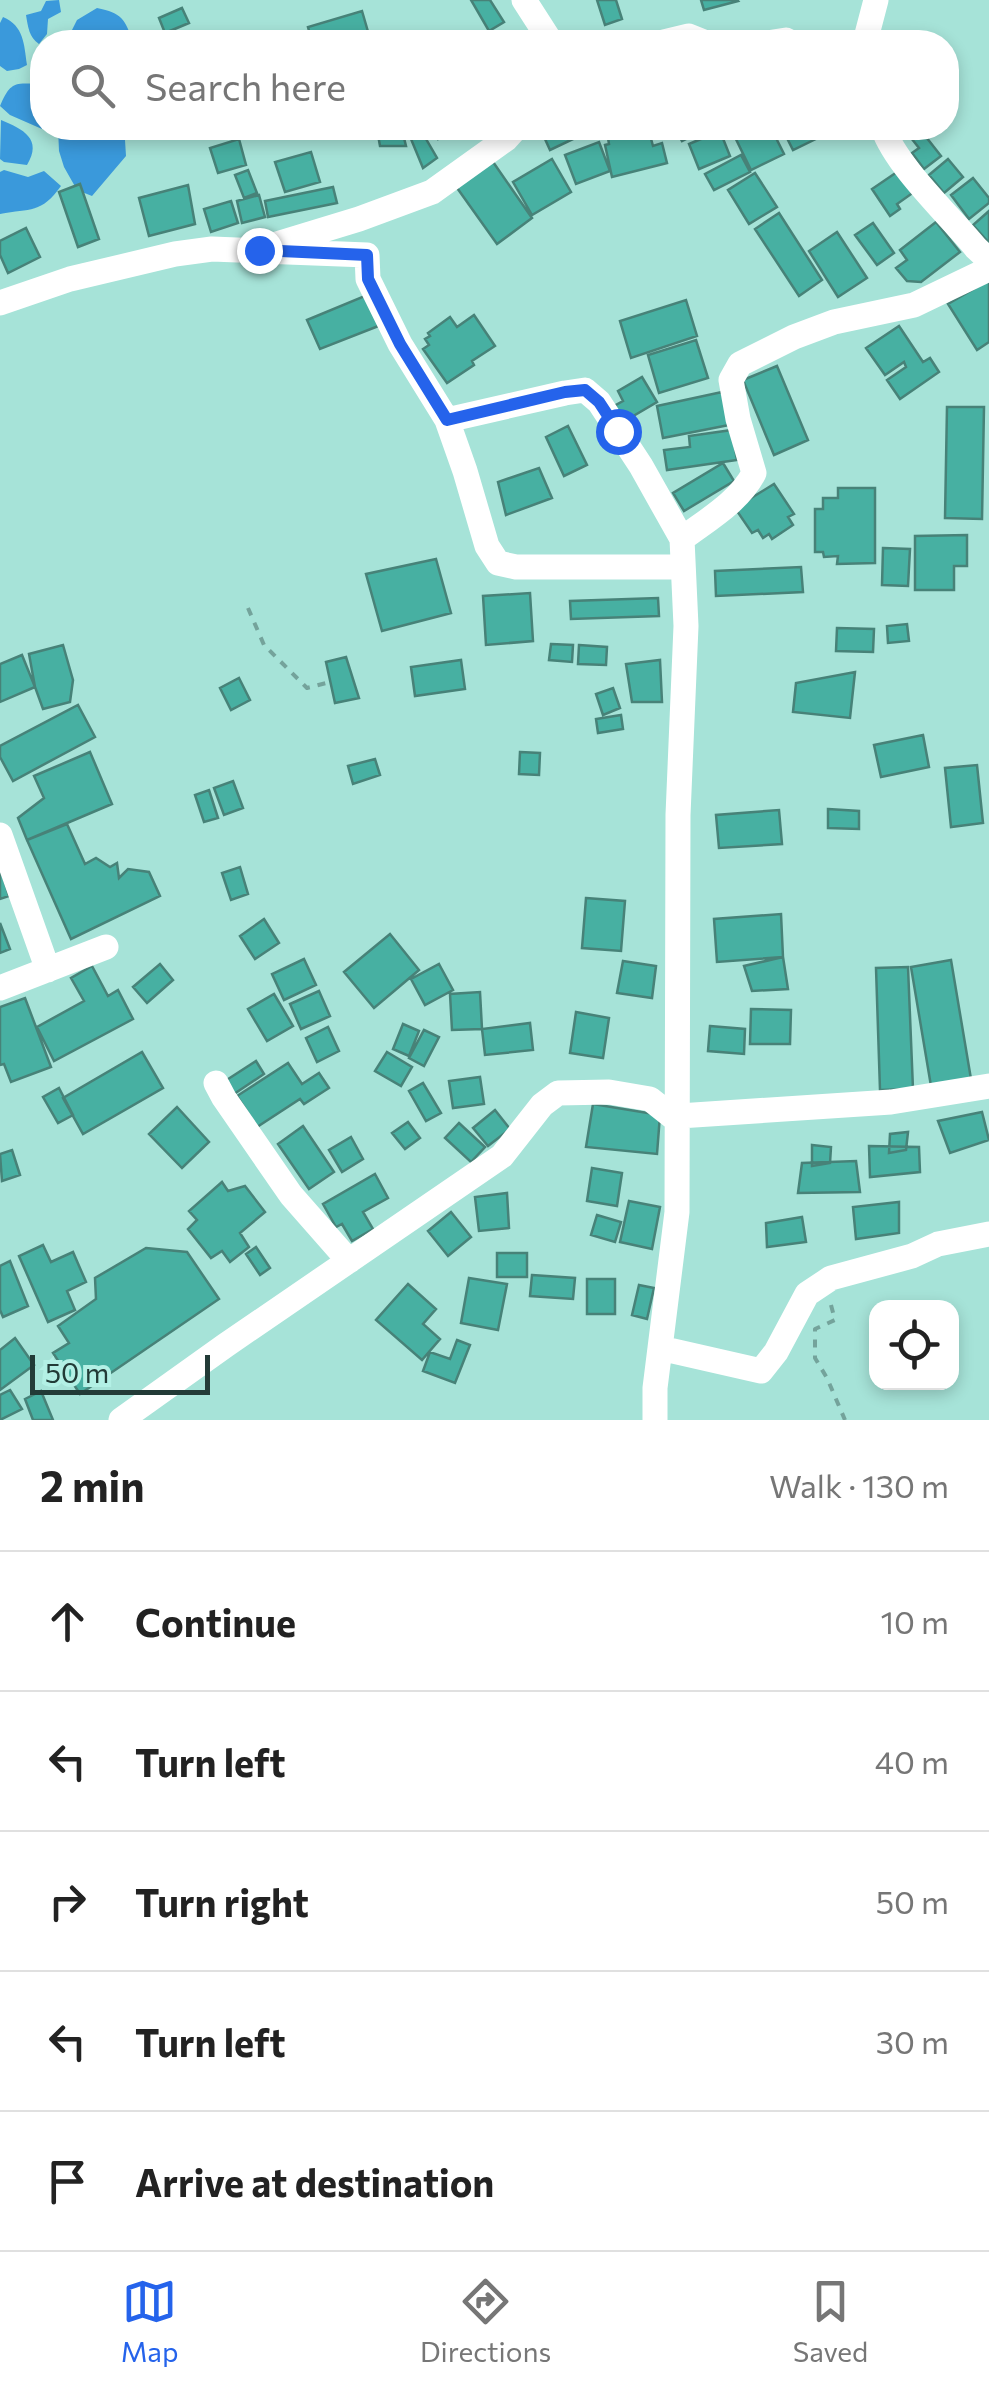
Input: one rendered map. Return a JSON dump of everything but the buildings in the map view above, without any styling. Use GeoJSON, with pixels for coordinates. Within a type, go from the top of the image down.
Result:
{"type":"FeatureCollection","features":[{"type":"Feature","properties":{"kind":"street"},"geometry":{"type":"LineString","coordinates":[[524,0],[543,30]]}},
{"type":"Feature","properties":{"kind":"street"},"geometry":{"type":"LineString","coordinates":[[868,30],[876,0]]}},
{"type":"Feature","properties":{"kind":"street"},"geometry":{"type":"LineString","coordinates":[[259,250],[432,192],[505,140]]}},
{"type":"Feature","properties":{"kind":"street"},"geometry":{"type":"LineString","coordinates":[[887,140],[989,260]]}},
{"type":"Feature","properties":{"kind":"street"},"geometry":{"type":"LineString","coordinates":[[0,303],[70,279],[212,249],[367,255],[368,279],[400,344],[447,420],[487,546],[498,562],[516,567],[683,567]]}},
{"type":"Feature","properties":{"kind":"street"},"geometry":{"type":"LineString","coordinates":[[682,539],[734,499],[748,486],[754,473],[738,419],[732,380],[740,364],[834,322],[914,305],[989,269]]}},
{"type":"Feature","properties":{"kind":"street"},"geometry":{"type":"LineString","coordinates":[[447,420],[585,390],[599,402],[641,466],[682,539],[686,626],[678,815],[678,1212],[655,1388],[655,1420]]}},
{"type":"Feature","properties":{"kind":"street"},"geometry":{"type":"LineString","coordinates":[[0,836],[48,970]]}},
{"type":"Feature","properties":{"kind":"street"},"geometry":{"type":"LineString","coordinates":[[0,988],[106,947]]}},
{"type":"Feature","properties":{"kind":"street"},"geometry":{"type":"LineString","coordinates":[[216,1083],[292,1195],[349,1261]]}},
{"type":"Feature","properties":{"kind":"street"},"geometry":{"type":"LineString","coordinates":[[120,1420],[502,1156],[542,1106],[558,1093],[609,1092],[650,1100],[679,1119],[891,1102],[989,1086]]}},
{"type":"Feature","properties":{"kind":"street"},"geometry":{"type":"LineString","coordinates":[[660,1348],[762,1371],[807,1294],[831,1278],[912,1256],[938,1244],[989,1234]]}},
{"type":"Feature","properties":{"kind":"path"},"geometry":{"type":"LineString","coordinates":[[248,608],[264,645],[288,672],[307,688],[330,682]]}},
{"type":"Feature","properties":{"kind":"path"},"geometry":{"type":"LineString","coordinates":[[825,1282],[835,1320],[815,1329],[815,1358],[845,1420]]}},
{"type":"Feature","properties":{"kind":"water"},"geometry":{"type":"Polygon","coordinates":[[[59,0],[61,12],[48,19],[47,30],[30,33],[26,15],[41,11],[46,1],[59,0]]]}},
{"type":"Feature","properties":{"kind":"water"},"geometry":{"type":"Polygon","coordinates":[[[97,8],[121,18],[129,30],[72,30],[77,20],[97,8]]]}},
{"type":"Feature","properties":{"kind":"water"},"geometry":{"type":"Polygon","coordinates":[[[3,17],[22,36],[27,65],[19,69],[7,71],[0,66],[3,17]]]}},
{"type":"Feature","properties":{"kind":"water"},"geometry":{"type":"Polygon","coordinates":[[[30,84],[30,124],[0,106],[12,87],[30,84]]]}},
{"type":"Feature","properties":{"kind":"water"},"geometry":{"type":"Polygon","coordinates":[[[1,120],[23,131],[33,148],[27,165],[0,159],[1,120]]]}},
{"type":"Feature","properties":{"kind":"water"},"geometry":{"type":"Polygon","coordinates":[[[59,140],[125,140],[126,156],[92,196],[77,190],[59,151],[59,140]]]}},
{"type":"Feature","properties":{"kind":"water"},"geometry":{"type":"Polygon","coordinates":[[[44,171],[61,186],[41,206],[0,214],[0,172],[28,177],[44,171]]]}},
{"type":"Feature","properties":{"kind":"route"},"geometry":{"type":"LineString","coordinates":[[259,250],[367,255],[368,279],[400,344],[447,420],[585,390],[599,402],[618,431]]}}]}
